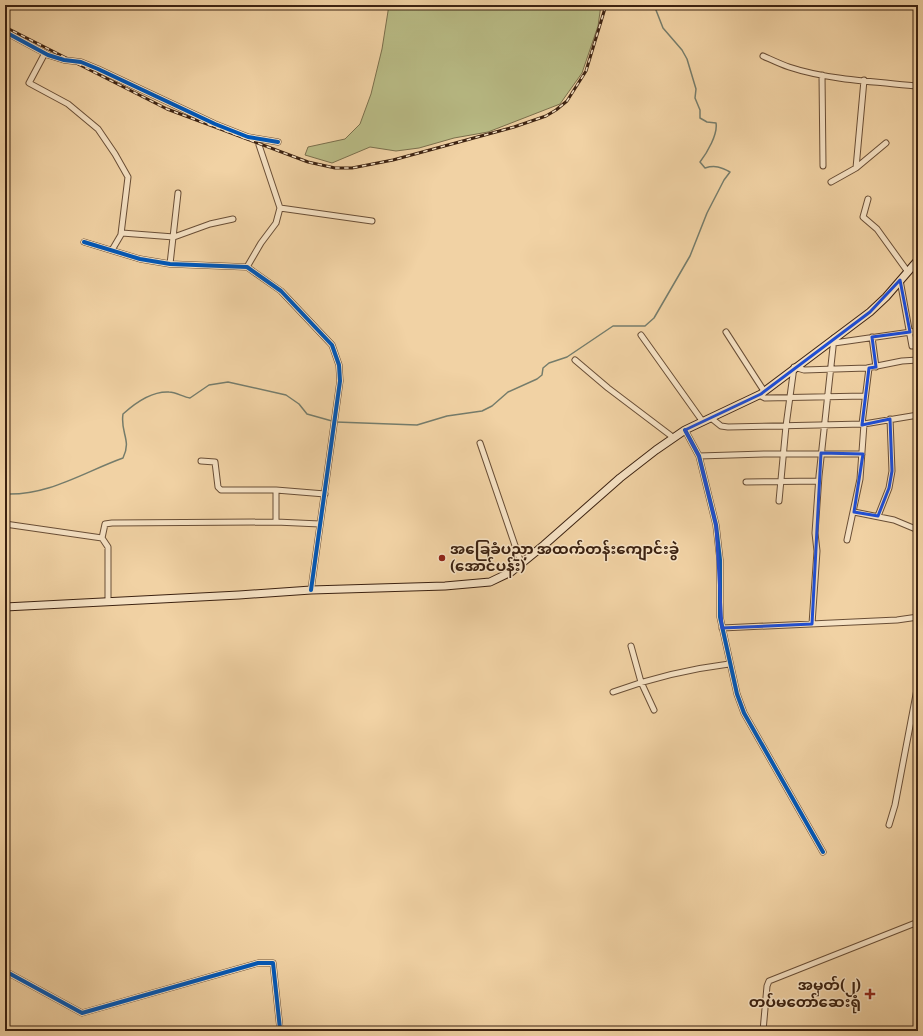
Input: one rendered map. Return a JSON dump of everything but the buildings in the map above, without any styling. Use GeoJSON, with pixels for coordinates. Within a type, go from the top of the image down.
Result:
{"type":"FeatureCollection","features":[{"type":"Feature","properties":{"kind":"main road"},"geometry":{"type":"LineString","coordinates":[[5,607],[310,590],[479,584],[499,578],[521,563],[620,478],[685,430],[762,393],[794,367],[834,341],[870,312],[918,260]]}},
{"type":"Feature","properties":{"kind":"street"},"geometry":{"type":"LineString","coordinates":[[9,34],[45,53],[64,60],[81,62],[215,124],[248,137],[278,142]]}},
{"type":"Feature","properties":{"kind":"street"},"geometry":{"type":"LineString","coordinates":[[45,53],[29,83],[68,104],[98,129],[128,177],[120,234],[112,250]]}},
{"type":"Feature","properties":{"kind":"street"},"geometry":{"type":"LineString","coordinates":[[763,56],[789,67],[822,74],[918,86]]}},
{"type":"Feature","properties":{"kind":"street"},"geometry":{"type":"LineString","coordinates":[[822,74],[823,166]]}},
{"type":"Feature","properties":{"kind":"street"},"geometry":{"type":"LineString","coordinates":[[856,168],[864,80]]}},
{"type":"Feature","properties":{"kind":"street"},"geometry":{"type":"LineString","coordinates":[[831,182],[856,168],[886,143]]}},
{"type":"Feature","properties":{"kind":"street"},"geometry":{"type":"LineString","coordinates":[[247,267],[261,243],[276,223],[280,208],[259,144]]}},
{"type":"Feature","properties":{"kind":"street"},"geometry":{"type":"LineString","coordinates":[[170,264],[178,193]]}},
{"type":"Feature","properties":{"kind":"street"},"geometry":{"type":"LineString","coordinates":[[868,199],[863,218],[877,229],[908,272]]}},
{"type":"Feature","properties":{"kind":"street"},"geometry":{"type":"LineString","coordinates":[[280,208],[372,221]]}},
{"type":"Feature","properties":{"kind":"street"},"geometry":{"type":"LineString","coordinates":[[120,234],[174,237],[210,224],[234,219]]}},
{"type":"Feature","properties":{"kind":"street"},"geometry":{"type":"LineString","coordinates":[[84,242],[140,259],[170,264],[247,267],[281,291],[332,345],[340,381],[310,590]]}},
{"type":"Feature","properties":{"kind":"street"},"geometry":{"type":"LineString","coordinates":[[900,280],[912,346]]}},
{"type":"Feature","properties":{"kind":"street"},"geometry":{"type":"LineString","coordinates":[[812,624],[817,551],[815,533],[818,481],[834,341],[918,331]]}},
{"type":"Feature","properties":{"kind":"street"},"geometry":{"type":"LineString","coordinates":[[726,332],[765,398],[865,396]]}},
{"type":"Feature","properties":{"kind":"street"},"geometry":{"type":"LineString","coordinates":[[641,335],[703,422]]}},
{"type":"Feature","properties":{"kind":"street"},"geometry":{"type":"LineString","coordinates":[[872,337],[876,367]]}},
{"type":"Feature","properties":{"kind":"street"},"geometry":{"type":"LineString","coordinates":[[575,360],[608,388],[674,438]]}},
{"type":"Feature","properties":{"kind":"street"},"geometry":{"type":"LineString","coordinates":[[779,501],[782,453],[791,398],[794,367],[804,370],[869,368],[902,361],[918,360]]}},
{"type":"Feature","properties":{"kind":"street"},"geometry":{"type":"LineString","coordinates":[[847,540],[854,512],[862,454],[865,396],[869,368]]}},
{"type":"Feature","properties":{"kind":"street"},"geometry":{"type":"LineString","coordinates":[[711,418],[720,426],[728,427],[863,424],[918,415]]}},
{"type":"Feature","properties":{"kind":"street"},"geometry":{"type":"LineString","coordinates":[[878,516],[889,488],[892,471],[890,419]]}},
{"type":"Feature","properties":{"kind":"street"},"geometry":{"type":"LineString","coordinates":[[685,430],[699,456],[716,525],[720,560],[722,628],[737,694],[744,713],[823,852]]}},
{"type":"Feature","properties":{"kind":"street"},"geometry":{"type":"LineString","coordinates":[[480,443],[521,563]]}},
{"type":"Feature","properties":{"kind":"street"},"geometry":{"type":"LineString","coordinates":[[699,456],[782,453],[862,454]]}},
{"type":"Feature","properties":{"kind":"street"},"geometry":{"type":"LineString","coordinates":[[201,461],[216,462],[218,487],[221,490],[276,490],[324,494]]}},
{"type":"Feature","properties":{"kind":"street"},"geometry":{"type":"LineString","coordinates":[[746,482],[818,481]]}},
{"type":"Feature","properties":{"kind":"street"},"geometry":{"type":"LineString","coordinates":[[276,490],[276,522]]}},
{"type":"Feature","properties":{"kind":"street"},"geometry":{"type":"LineString","coordinates":[[854,512],[894,520],[918,530]]}},
{"type":"Feature","properties":{"kind":"street"},"geometry":{"type":"LineString","coordinates":[[108,602],[108,547],[102,538],[103,527],[105,524],[276,522],[320,524]]}},
{"type":"Feature","properties":{"kind":"street"},"geometry":{"type":"LineString","coordinates":[[5,524],[102,538]]}},
{"type":"Feature","properties":{"kind":"street"},"geometry":{"type":"LineString","coordinates":[[722,628],[897,620],[918,617]]}},
{"type":"Feature","properties":{"kind":"street"},"geometry":{"type":"LineString","coordinates":[[630,646],[641,682],[654,710]]}},
{"type":"Feature","properties":{"kind":"street"},"geometry":{"type":"LineString","coordinates":[[613,692],[641,682],[690,669],[729,664]]}},
{"type":"Feature","properties":{"kind":"street"},"geometry":{"type":"LineString","coordinates":[[889,825],[895,805],[918,684]]}},
{"type":"Feature","properties":{"kind":"street"},"geometry":{"type":"LineString","coordinates":[[763,1031],[767,986],[769,981],[918,922]]}},
{"type":"Feature","properties":{"kind":"street"},"geometry":{"type":"LineString","coordinates":[[5,971],[82,1013],[258,963],[273,963],[280,1029]]}},
{"type":"Feature","properties":{"kind":"highlighted area"},"geometry":{"type":"Polygon","coordinates":[[[900,280],[910,332],[872,337],[876,367],[869,368],[862,425],[890,419],[892,471],[889,488],[878,516],[854,512],[863,454],[821,453],[812,624],[722,628],[716,525],[699,456],[685,430],[761,394],[870,312],[900,280]]]}},
{"type":"Feature","properties":{"kind":"green space"},"geometry":{"type":"Polygon","coordinates":[[[389,5],[508,5],[519,7],[522,5],[601,5],[598,26],[582,73],[560,104],[488,132],[454,138],[419,148],[396,151],[370,147],[332,163],[305,155],[308,147],[345,139],[360,124],[371,94],[382,49],[389,5]]]}},
{"type":"Feature","properties":{"kind":"waterway"},"geometry":{"type":"LineString","coordinates":[[336,422],[417,425],[447,416],[482,411],[492,406],[508,392],[537,379],[542,375],[543,368],[549,363],[567,357],[613,326],[645,326],[654,318],[690,256],[707,213],[724,180],[730,172],[718,167],[705,168],[700,162],[709,149],[714,138],[716,123],[707,122],[700,118],[700,110],[695,98],[696,89],[687,59],[682,50],[663,28],[654,5]]}},
{"type":"Feature","properties":{"kind":"waterway"},"geometry":{"type":"LineString","coordinates":[[5,494],[21,494],[51,487],[123,458],[126,446],[123,414],[144,398],[156,393],[172,392],[190,398],[209,385],[228,382],[286,395],[299,404],[307,414],[332,421]]}},
{"type":"Feature","properties":{"kind":"railway"},"geometry":{"type":"LineString","coordinates":[[5,27],[167,109],[308,162],[335,168],[352,168],[393,160],[514,127],[546,116],[556,110],[567,101],[586,71],[606,5]]}},
{"type":"Feature","properties":{"kind":"cycle path"},"geometry":{"type":"LineString","coordinates":[[9,34],[48,55],[64,60],[81,62],[98,69],[215,124],[248,137],[278,142]]}},
{"type":"Feature","properties":{"kind":"cycle path"},"geometry":{"type":"LineString","coordinates":[[84,242],[140,259],[170,264],[247,267],[281,291],[332,345],[339,365],[340,381],[311,590]]}},
{"type":"Feature","properties":{"kind":"cycle path"},"geometry":{"type":"LineString","coordinates":[[685,430],[699,456],[716,525],[720,560],[720,617],[737,694],[744,713],[823,852]]}},
{"type":"Feature","properties":{"kind":"cycle path"},"geometry":{"type":"LineString","coordinates":[[5,971],[82,1013],[258,963],[273,963],[280,1029]]}},
{"type":"Feature","properties":{"kind":"place","name":"အခြေခံပညာ အထက်တန်းကျောင်းခွဲ (အောင်ပန်း)"},"geometry":{"type":"Point","coordinates":[442,558]}},
{"type":"Feature","properties":{"kind":"place","name":"အမှတ်(၂) တပ်မတော်ဆေးရုံ"},"geometry":{"type":"Point","coordinates":[870,994]}}]}
